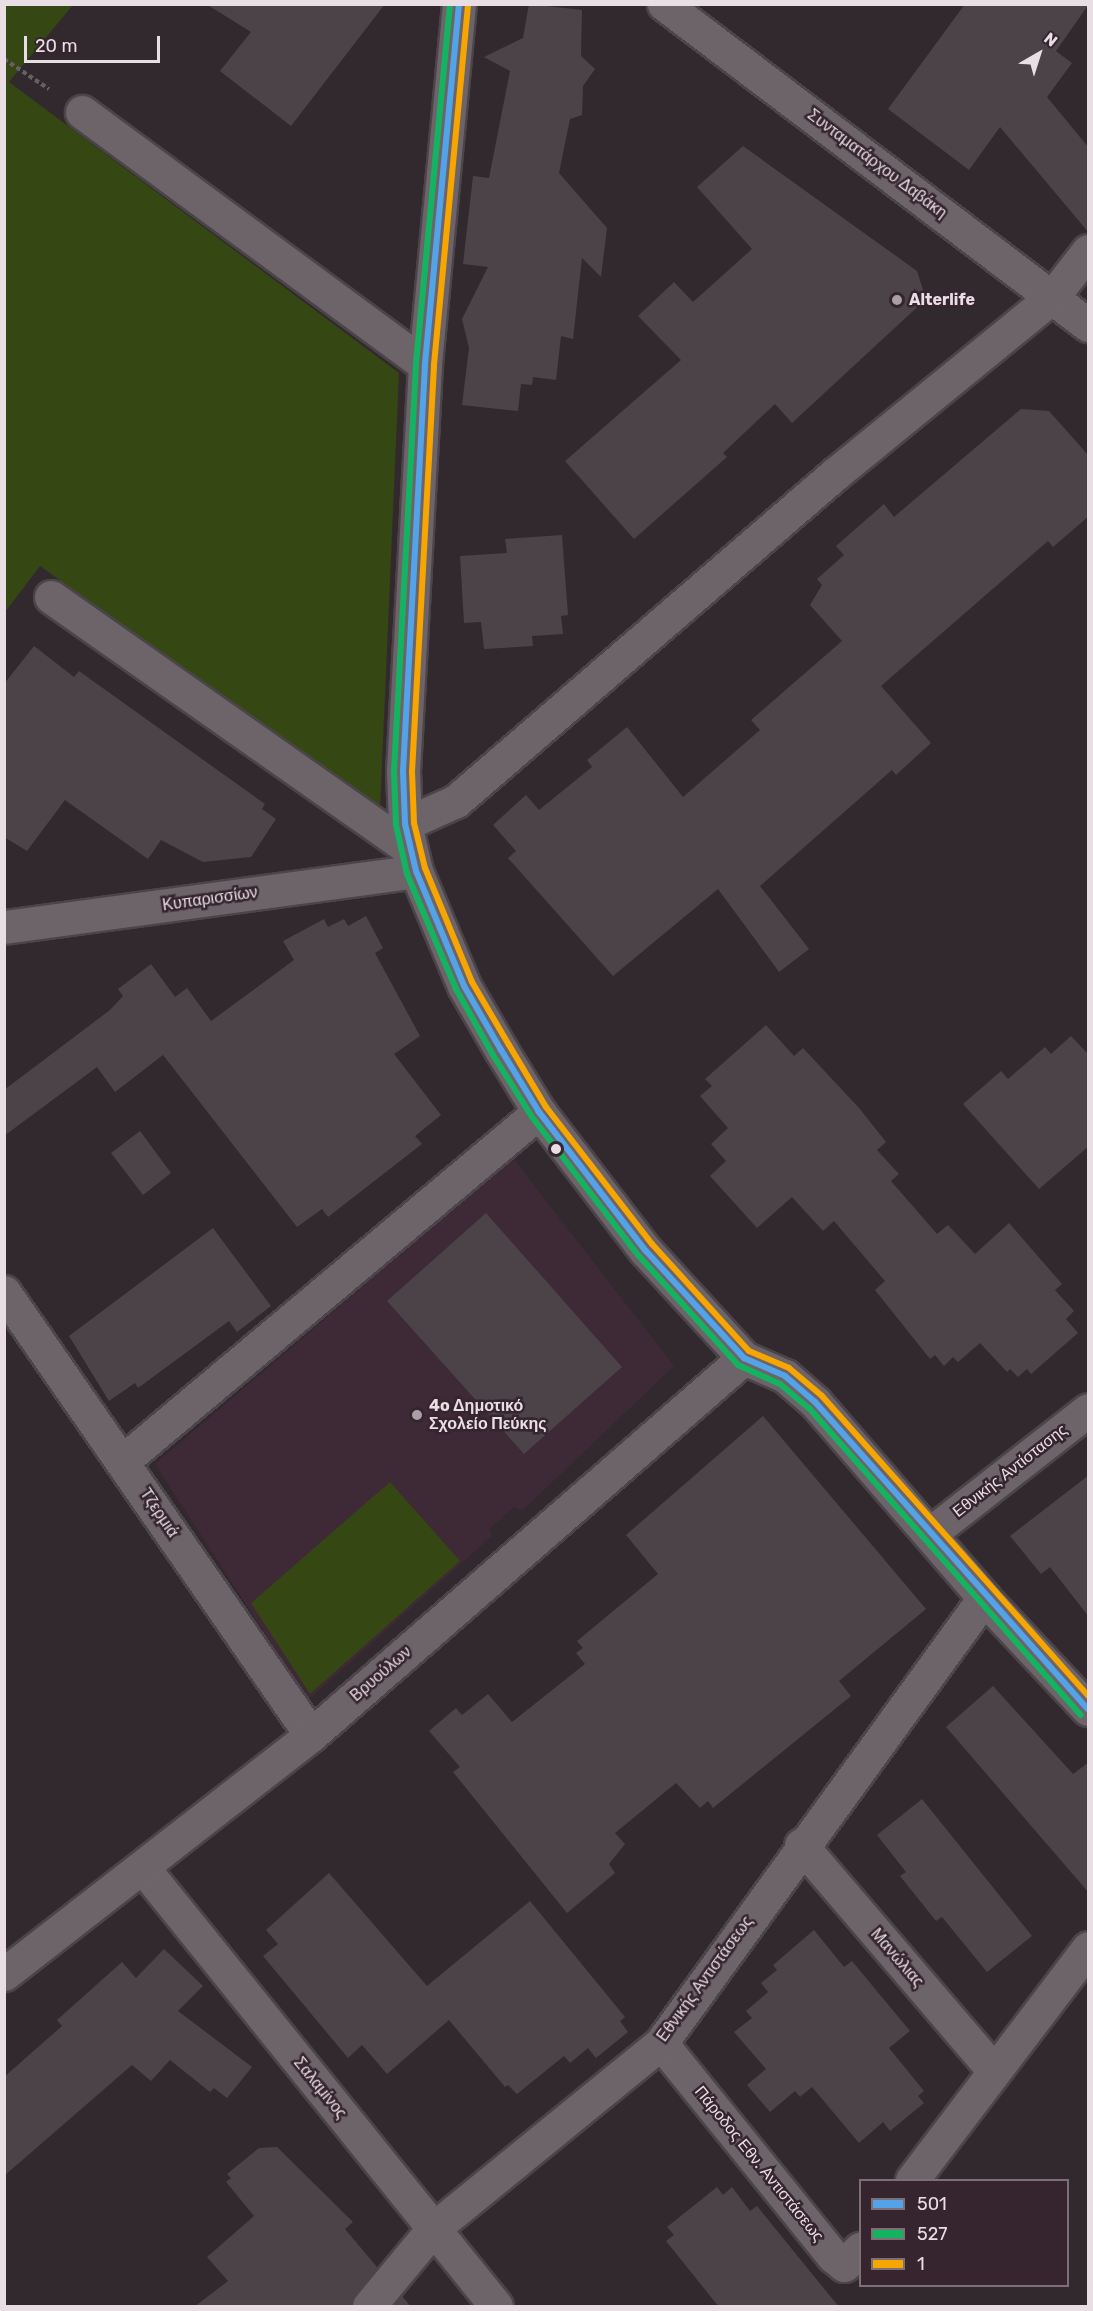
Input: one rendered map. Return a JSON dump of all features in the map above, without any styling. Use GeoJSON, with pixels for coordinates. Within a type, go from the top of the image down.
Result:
{"type":"FeatureCollection","features":[{"type":"Feature","properties":{"kind":"street"},"geometry":{"type":"LineString","coordinates":[[459,4],[425,365],[403,771],[411,849],[464,986],[539,1112],[645,1250],[744,1358],[785,1377],[815,1402],[932,1532],[984,1598],[1089,1709]]}},
{"type":"Feature","properties":{"kind":"street","name":"Συνταματάρχου Δαβάκη"},"geometry":{"type":"LineString","coordinates":[[664,4],[1089,325]]}},
{"type":"Feature","properties":{"kind":"street"},"geometry":{"type":"LineString","coordinates":[[82,112],[425,365]]}},
{"type":"Feature","properties":{"kind":"street","name":"Κυπαρισσίων"},"geometry":{"type":"LineString","coordinates":[[4,927],[411,849],[456,801],[835,474],[1053,296],[1089,251]]}},
{"type":"Feature","properties":{"kind":"street"},"geometry":{"type":"LineString","coordinates":[[51,597],[411,849]]}},
{"type":"Feature","properties":{"kind":"street"},"geometry":{"type":"LineString","coordinates":[[124,1460],[539,1112]]}},
{"type":"Feature","properties":{"kind":"street","name":"Τζερμιά"},"geometry":{"type":"LineString","coordinates":[[4,1292],[124,1460],[311,1735]]}},
{"type":"Feature","properties":{"kind":"street","name":"Βρυούλων"},"geometry":{"type":"LineString","coordinates":[[4,1974],[144,1869],[311,1735],[744,1358]]}},
{"type":"Feature","properties":{"kind":"street","name":"Εθνικής Αντίστασης"},"geometry":{"type":"LineString","coordinates":[[932,1532],[1089,1410]]}},
{"type":"Feature","properties":{"kind":"street","name":"Εθνικής Αντιστάσεως"},"geometry":{"type":"LineString","coordinates":[[369,2307],[433,2229],[661,2043],[801,1845],[984,1598]]}},
{"type":"Feature","properties":{"kind":"street","name":"Μανώλιας"},"geometry":{"type":"LineString","coordinates":[[801,1845],[994,2071]]}},
{"type":"Feature","properties":{"kind":"street","name":"Σαλαμίνος"},"geometry":{"type":"LineString","coordinates":[[144,1869],[496,2307]]}},
{"type":"Feature","properties":{"kind":"street"},"geometry":{"type":"LineString","coordinates":[[913,2179],[1089,1948]]}},
{"type":"Feature","properties":{"kind":"street","name":"Πάροδος Εθν. Αντιστάσεως"},"geometry":{"type":"LineString","coordinates":[[661,2043],[833,2256],[844,2265],[859,2252]]}},
{"type":"Feature","properties":{"kind":"path"},"geometry":{"type":"LineString","coordinates":[[4,59],[82,112]]}},
{"type":"Feature","properties":{"kind":"shaded area","name":"4o Δημοτικό Σχολείο Πεύκης"},"geometry":{"type":"Polygon","coordinates":[[[513,1158],[674,1366],[522,1511],[514,1507],[489,1529],[492,1536],[308,1700],[155,1464],[513,1158]]]}},
{"type":"Feature","properties":{"kind":"green space"},"geometry":{"type":"Polygon","coordinates":[[[5,5],[73,5],[9,82],[399,373],[380,810],[40,566],[5,612],[5,5]]]}},
{"type":"Feature","properties":{"kind":"green space"},"geometry":{"type":"Polygon","coordinates":[[[390,1482],[460,1561],[310,1694],[251,1603],[390,1482]]]}},
{"type":"Feature","properties":{"kind":"building"},"geometry":{"type":"Polygon","coordinates":[[[206,4],[385,4],[291,126],[220,71],[251,32],[206,4]]]}},
{"type":"Feature","properties":{"kind":"building"},"geometry":{"type":"Polygon","coordinates":[[[529,4],[582,10],[581,56],[595,69],[583,86],[582,115],[570,119],[559,173],[607,228],[601,277],[582,258],[573,339],[561,336],[556,380],[533,377],[532,385],[521,384],[518,411],[462,405],[469,348],[462,319],[488,267],[463,264],[473,176],[489,178],[510,71],[484,57],[523,38],[529,4]]]}},
{"type":"Feature","properties":{"kind":"building"},"geometry":{"type":"Polygon","coordinates":[[[965,4],[1089,4],[1056,51],[1072,63],[1047,97],[1089,148],[1089,233],[1000,127],[969,170],[888,109],[965,4]]]}},
{"type":"Feature","properties":{"kind":"building"},"geometry":{"type":"Polygon","coordinates":[[[743,146],[917,271],[926,299],[792,423],[775,404],[723,453],[727,457],[634,539],[565,461],[681,360],[638,316],[674,282],[693,302],[752,249],[697,187],[743,146]]]}},
{"type":"Feature","properties":{"kind":"building"},"geometry":{"type":"Polygon","coordinates":[[[1021,409],[1049,411],[1089,456],[1089,516],[1053,547],[1048,541],[881,686],[931,743],[896,775],[892,770],[760,886],[809,949],[779,972],[718,889],[613,976],[508,858],[516,851],[493,825],[526,795],[539,810],[592,767],[587,760],[627,727],[683,797],[760,730],[751,720],[842,641],[810,605],[822,585],[817,579],[844,555],[836,546],[884,504],[894,517],[1021,409]]]}},
{"type":"Feature","properties":{"kind":"building"},"geometry":{"type":"Polygon","coordinates":[[[562,535],[568,615],[561,616],[563,634],[532,636],[533,646],[484,649],[481,622],[464,623],[460,556],[507,553],[505,539],[562,535]]]}},
{"type":"Feature","properties":{"kind":"building"},"geometry":{"type":"Polygon","coordinates":[[[34,646],[74,677],[79,671],[265,804],[262,809],[276,819],[251,857],[203,862],[161,840],[148,859],[65,800],[27,851],[4,837],[4,684],[34,646]]]}},
{"type":"Feature","properties":{"kind":"building"},"geometry":{"type":"Polygon","coordinates":[[[366,916],[383,948],[375,953],[420,1036],[394,1054],[441,1115],[415,1136],[422,1144],[328,1217],[322,1209],[297,1227],[163,1055],[115,1092],[97,1067],[4,1136],[4,1090],[110,1010],[123,996],[118,989],[151,964],[175,997],[187,988],[211,1021],[294,960],[283,941],[324,919],[328,927],[344,919],[348,926],[366,916]]]}},
{"type":"Feature","properties":{"kind":"building"},"geometry":{"type":"Polygon","coordinates":[[[766,1025],[794,1056],[803,1048],[860,1109],[886,1142],[877,1150],[899,1174],[891,1181],[937,1234],[948,1225],[975,1254],[1009,1223],[1062,1284],[1055,1290],[1074,1311],[1066,1319],[1078,1333],[1031,1374],[1027,1369],[1018,1377],[1010,1369],[1007,1372],[980,1343],[958,1362],[953,1357],[944,1366],[935,1355],[930,1359],[875,1290],[885,1281],[834,1221],[823,1231],[792,1197],[757,1228],[710,1176],[726,1161],[711,1144],[728,1128],[700,1096],[712,1086],[705,1079],[766,1025]]]}},
{"type":"Feature","properties":{"kind":"building"},"geometry":{"type":"Polygon","coordinates":[[[1071,1036],[1089,1055],[1089,1146],[1039,1189],[963,1104],[1001,1071],[1008,1079],[1045,1047],[1051,1054],[1071,1036]]]}},
{"type":"Feature","properties":{"kind":"building"},"geometry":{"type":"Polygon","coordinates":[[[140,1131],[171,1173],[143,1195],[111,1153],[140,1131]]]}},
{"type":"Feature","properties":{"kind":"building"},"geometry":{"type":"Polygon","coordinates":[[[486,1213],[622,1367],[524,1454],[387,1301],[486,1213]]]}},
{"type":"Feature","properties":{"kind":"building"},"geometry":{"type":"Polygon","coordinates":[[[213,1228],[271,1306],[237,1332],[229,1321],[138,1388],[135,1383],[109,1401],[69,1336],[213,1228]]]}},
{"type":"Feature","properties":{"kind":"building"},"geometry":{"type":"Polygon","coordinates":[[[763,1416],[926,1609],[839,1681],[851,1696],[713,1808],[708,1801],[700,1808],[676,1783],[615,1833],[625,1844],[609,1864],[615,1873],[567,1913],[453,1772],[460,1767],[429,1731],[456,1708],[462,1715],[488,1694],[512,1722],[585,1664],[576,1653],[583,1648],[577,1641],[658,1574],[626,1535],[763,1416]]]}},
{"type":"Feature","properties":{"kind":"building"},"geometry":{"type":"Polygon","coordinates":[[[1089,1475],[1089,1617],[1050,1567],[1041,1574],[1010,1536],[1089,1475]]]}},
{"type":"Feature","properties":{"kind":"building"},"geometry":{"type":"Polygon","coordinates":[[[993,1686],[1073,1774],[1089,1762],[1089,1893],[946,1727],[993,1686]]]}},
{"type":"Feature","properties":{"kind":"building"},"geometry":{"type":"Polygon","coordinates":[[[922,1799],[1032,1936],[987,1972],[942,1917],[936,1921],[900,1876],[906,1872],[877,1835],[922,1799]]]}},
{"type":"Feature","properties":{"kind":"building"},"geometry":{"type":"Polygon","coordinates":[[[329,1873],[427,1986],[530,1901],[625,2017],[620,2021],[628,2032],[596,2058],[588,2048],[570,2063],[564,2056],[517,2094],[508,2085],[505,2087],[449,2020],[387,2074],[362,2045],[348,2058],[263,1956],[278,1944],[266,1930],[329,1873]]]}},
{"type":"Feature","properties":{"kind":"building"},"geometry":{"type":"Polygon","coordinates":[[[814,1930],[844,1967],[852,1961],[910,2031],[889,2048],[924,2091],[918,2096],[924,2103],[890,2131],[883,2122],[859,2143],[812,2087],[800,2097],[795,2091],[770,2112],[747,2085],[766,2069],[734,2032],[752,2018],[746,2011],[768,1992],[761,1983],[777,1970],[773,1965],[814,1930]]]}},
{"type":"Feature","properties":{"kind":"building"},"geometry":{"type":"Polygon","coordinates":[[[164,1949],[203,1986],[178,2011],[252,2067],[227,2098],[214,2088],[210,2092],[170,2060],[151,2081],[132,2065],[4,2176],[4,2077],[62,2026],[57,2020],[122,1962],[136,1978],[164,1949]]]}},
{"type":"Feature","properties":{"kind":"building"},"geometry":{"type":"Polygon","coordinates":[[[277,2147],[353,2222],[345,2229],[377,2267],[351,2307],[194,2307],[228,2281],[207,2257],[254,2216],[226,2182],[231,2178],[227,2174],[259,2148],[277,2147]]]}},
{"type":"Feature","properties":{"kind":"building"},"geometry":{"type":"Polygon","coordinates":[[[717,2187],[723,2195],[732,2187],[750,2211],[757,2206],[839,2307],[719,2307],[666,2241],[674,2235],[667,2227],[717,2187]]]}},
{"type":"Feature","properties":{"kind":"building"},"geometry":{"type":"Polygon","coordinates":[[[402,2296],[411,2307],[393,2307],[402,2296]]]}},
{"type":"Feature","properties":{"kind":"transit line","name":"527"},"geometry":{"type":"LineString","coordinates":[[450,4],[416,365],[394,771],[396,825],[407,874],[456,989],[493,1055],[532,1117],[638,1255],[738,1365],[780,1384],[809,1408],[1081,1715]]}},
{"type":"Feature","properties":{"kind":"transit line","name":"501"},"geometry":{"type":"LineString","coordinates":[[459,4],[425,365],[403,771],[405,824],[416,871],[464,986],[501,1050],[539,1112],[645,1250],[744,1358],[785,1376],[815,1402],[1088,1709]]}},
{"type":"Feature","properties":{"kind":"transit line","name":"1"},"geometry":{"type":"LineString","coordinates":[[468,5],[434,366],[412,771],[414,823],[425,868],[472,982],[546,1107],[652,1244],[749,1351],[789,1368],[822,1396],[1088,1696]]}},
{"type":"Feature","properties":{"kind":"place","name":"Alterlife"},"geometry":{"type":"Point","coordinates":[897,300]}},
{"type":"Feature","properties":{"kind":"place","name":"4o Δημοτικό Σχολείο Πεύκης"},"geometry":{"type":"Point","coordinates":[417,1415]}}]}
